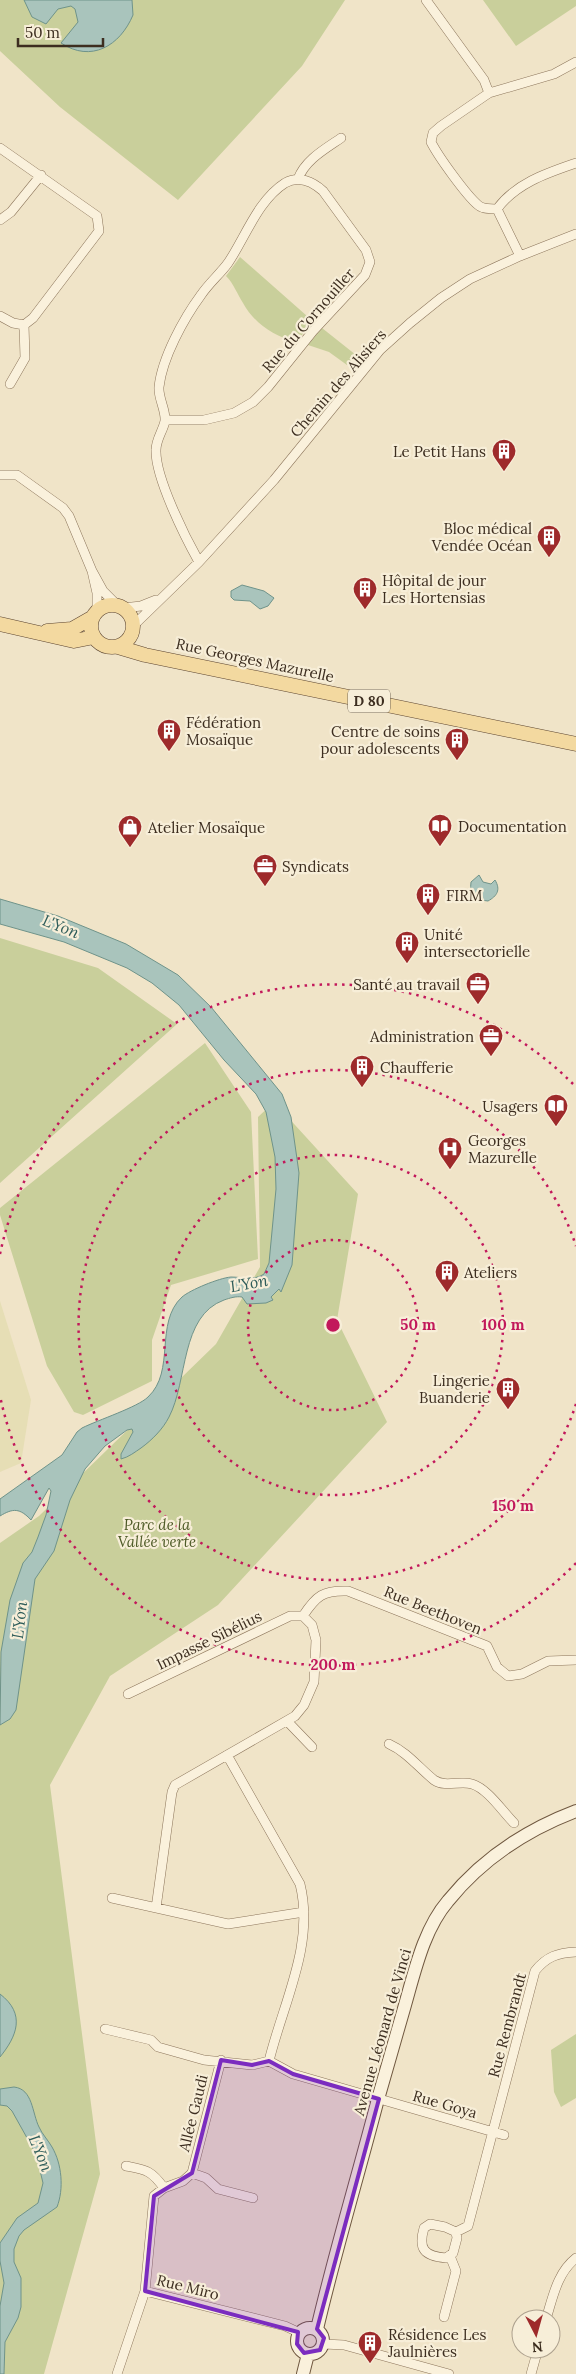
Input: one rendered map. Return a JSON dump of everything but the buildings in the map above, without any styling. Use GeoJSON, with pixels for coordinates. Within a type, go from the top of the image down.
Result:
{"type":"FeatureCollection","features":[{"type":"Feature","properties":{"kind":"main road"},"geometry":{"type":"LineString","coordinates":[[39,632],[72,629],[106,606],[120,607],[128,613],[133,629],[124,644],[118,647],[106,647],[94,637],[91,630],[95,614]]}},
{"type":"Feature","properties":{"kind":"main road"},"geometry":{"type":"LineString","coordinates":[[0,624],[74,642],[94,637]]}},
{"type":"Feature","properties":{"kind":"main road","name":"Rue Georges Mazurelle"},"geometry":{"type":"LineString","coordinates":[[133,629],[142,647],[162,657]]}},
{"type":"Feature","properties":{"kind":"main road","name":"Rue Georges Mazurelle"},"geometry":{"type":"LineString","coordinates":[[118,647],[145,655],[576,744]]}},
{"type":"Feature","properties":{"kind":"street"},"geometry":{"type":"LineString","coordinates":[[426,0],[484,80],[490,93]]}},
{"type":"Feature","properties":{"kind":"street"},"geometry":{"type":"LineString","coordinates":[[497,208],[478,206],[443,161],[431,142],[433,133],[490,93],[554,74],[576,62]]}},
{"type":"Feature","properties":{"kind":"street"},"geometry":{"type":"LineString","coordinates":[[199,562],[171,504],[157,464],[156,449],[159,433],[165,420],[159,387],[168,354],[201,294],[228,264],[267,201],[287,182],[298,180],[304,167],[314,157],[341,138]]}},
{"type":"Feature","properties":{"kind":"street"},"geometry":{"type":"LineString","coordinates":[[0,148],[41,175],[96,216],[99,231],[33,318],[24,325],[13,323],[0,316]]}},
{"type":"Feature","properties":{"kind":"street"},"geometry":{"type":"LineString","coordinates":[[497,208],[512,192],[535,178],[576,163]]}},
{"type":"Feature","properties":{"kind":"street"},"geometry":{"type":"LineString","coordinates":[[0,220],[11,212],[41,175]]}},
{"type":"Feature","properties":{"kind":"street","name":"Rue du Cornouiller"},"geometry":{"type":"LineString","coordinates":[[165,420],[204,420],[234,413],[253,402],[268,387],[313,332],[366,275],[370,262],[366,250],[323,191],[308,181],[298,180]]}},
{"type":"Feature","properties":{"kind":"street"},"geometry":{"type":"LineString","coordinates":[[497,208],[520,256]]}},
{"type":"Feature","properties":{"kind":"street","name":"Chemin des Alisiers"},"geometry":{"type":"LineString","coordinates":[[133,629],[159,599],[199,562],[274,480],[380,350],[441,298],[470,279],[520,256],[576,234]]}},
{"type":"Feature","properties":{"kind":"street"},"geometry":{"type":"LineString","coordinates":[[10,384],[26,358],[24,325]]}},
{"type":"Feature","properties":{"kind":"street"},"geometry":{"type":"LineString","coordinates":[[0,475],[17,475],[63,508],[69,516],[92,571],[103,591],[120,607]]}},
{"type":"Feature","properties":{"kind":"street"},"geometry":{"type":"LineString","coordinates":[[92,571],[97,593],[95,614]]}},
{"type":"Feature","properties":{"kind":"street","name":"Chemin des Alisiers"},"geometry":{"type":"LineString","coordinates":[[120,607],[141,606],[159,599]]}},
{"type":"Feature","properties":{"kind":"street","name":"Rue Beethoven"},"geometry":{"type":"LineString","coordinates":[[303,1616],[316,1597],[329,1592],[348,1591],[487,1646],[497,1667],[508,1676],[522,1674],[548,1661],[576,1660]]}},
{"type":"Feature","properties":{"kind":"street","name":"Impasse Sibélius"},"geometry":{"type":"LineString","coordinates":[[128,1694],[290,1616],[303,1616]]}},
{"type":"Feature","properties":{"kind":"street"},"geometry":{"type":"LineString","coordinates":[[156,1908],[166,1852],[172,1792],[178,1783],[295,1716],[304,1706],[314,1682],[316,1640],[312,1625],[303,1616]]}},
{"type":"Feature","properties":{"kind":"street"},"geometry":{"type":"LineString","coordinates":[[286,1721],[312,1747]]}},
{"type":"Feature","properties":{"kind":"street"},"geometry":{"type":"LineString","coordinates":[[389,1744],[398,1748],[436,1781],[445,1784],[470,1783],[480,1787],[514,1823]]}},
{"type":"Feature","properties":{"kind":"street"},"geometry":{"type":"LineString","coordinates":[[105,2029],[150,2040],[158,2047],[204,2060],[221,2060],[252,2065],[269,2061],[303,1942],[304,1912],[300,1884],[227,1755]]}},
{"type":"Feature","properties":{"kind":"street","name":"Avenue Léonard de Vinci"},"geometry":{"type":"LineString","coordinates":[[317,2329],[418,1960],[432,1927],[447,1902],[473,1874],[524,1834],[576,1811]]}},
{"type":"Feature","properties":{"kind":"street"},"geometry":{"type":"LineString","coordinates":[[112,1898],[228,1924],[304,1912]]}},
{"type":"Feature","properties":{"kind":"street","name":"Rue Rembrandt"},"geometry":{"type":"LineString","coordinates":[[456,2232],[468,2226],[535,1971],[548,1958],[559,1953],[576,1952]]}},
{"type":"Feature","properties":{"kind":"street","name":"Allée Gaudi"},"geometry":{"type":"LineString","coordinates":[[192,2173],[221,2060]]}},
{"type":"Feature","properties":{"kind":"street","name":"Rue Goya"},"geometry":{"type":"LineString","coordinates":[[269,2061],[292,2074],[504,2135]]}},
{"type":"Feature","properties":{"kind":"street"},"geometry":{"type":"LineString","coordinates":[[126,2166],[148,2170],[164,2188],[183,2181],[192,2173],[206,2178],[218,2189],[253,2198]]}},
{"type":"Feature","properties":{"kind":"street","name":"Rue Miro"},"geometry":{"type":"LineString","coordinates":[[164,2188],[154,2196],[145,2291],[285,2326],[300,2333]]}},
{"type":"Feature","properties":{"kind":"street"},"geometry":{"type":"LineString","coordinates":[[430,2224],[446,2227],[456,2232],[456,2246],[450,2256],[438,2258],[425,2253],[422,2245],[424,2228],[430,2224]]}},
{"type":"Feature","properties":{"kind":"street"},"geometry":{"type":"LineString","coordinates":[[444,2317],[456,2271],[450,2256]]}},
{"type":"Feature","properties":{"kind":"street"},"geometry":{"type":"LineString","coordinates":[[549,2309],[560,2277],[568,2264],[576,2258]]}},
{"type":"Feature","properties":{"kind":"street"},"geometry":{"type":"LineString","coordinates":[[116,2374],[145,2291]]}},
{"type":"Feature","properties":{"kind":"street"},"geometry":{"type":"LineString","coordinates":[[311,2328],[317,2329],[324,2338],[324,2344],[320,2350],[308,2354],[300,2349],[297,2344],[300,2333],[311,2328]]}},
{"type":"Feature","properties":{"kind":"street"},"geometry":{"type":"LineString","coordinates":[[324,2344],[344,2345],[449,2374]]}},
{"type":"Feature","properties":{"kind":"street"},"geometry":{"type":"LineString","coordinates":[[303,2374],[308,2354]]}},
{"type":"Feature","properties":{"kind":"street"},"geometry":{"type":"LineString","coordinates":[[531,2374],[535,2359]]}},
{"type":"Feature","properties":{"kind":"highlighted area"},"geometry":{"type":"Polygon","coordinates":[[[221,2060],[252,2065],[269,2061],[293,2074],[379,2099],[317,2329],[324,2338],[320,2350],[304,2353],[297,2344],[298,2332],[145,2291],[154,2196],[192,2173],[221,2060]]]}},
{"type":"Feature","properties":{"kind":"shaded area"},"geometry":{"type":"Polygon","coordinates":[[[0,1301],[31,1400],[21,1463],[0,1472],[0,1301]]]}},
{"type":"Feature","properties":{"kind":"green space"},"geometry":{"type":"Polygon","coordinates":[[[0,0],[345,0],[302,66],[178,200],[60,107],[0,51],[0,0]]]}},
{"type":"Feature","properties":{"kind":"green space"},"geometry":{"type":"Polygon","coordinates":[[[483,0],[576,0],[576,6],[516,46],[483,0]]]}},
{"type":"Feature","properties":{"kind":"green space"},"geometry":{"type":"Polygon","coordinates":[[[240,257],[307,316],[305,319],[311,324],[296,342],[265,328],[247,310],[226,276],[240,257]]]}},
{"type":"Feature","properties":{"kind":"green space"},"geometry":{"type":"Polygon","coordinates":[[[322,328],[356,355],[347,365],[329,352],[308,345],[322,328]]]}},
{"type":"Feature","properties":{"kind":"green space"},"geometry":{"type":"Polygon","coordinates":[[[0,938],[98,968],[177,1024],[0,1183],[0,938]]]}},
{"type":"Feature","properties":{"kind":"green space"},"geometry":{"type":"Polygon","coordinates":[[[205,1043],[251,1112],[258,1259],[171,1285],[152,1340],[152,1381],[83,1415],[74,1412],[47,1366],[0,1215],[0,1208],[205,1043]]]}},
{"type":"Feature","properties":{"kind":"green space","name":"Parc de la Vallée verte"},"geometry":{"type":"Polygon","coordinates":[[[274,1102],[358,1194],[337,1320],[387,1422],[218,1605],[110,1676],[50,1785],[100,2174],[44,2374],[0,2374],[0,1543],[39,1516],[216,1344],[260,1267],[258,1117],[274,1102]]]}},
{"type":"Feature","properties":{"kind":"green space"},"geometry":{"type":"Polygon","coordinates":[[[576,2034],[576,2098],[561,2107],[554,2092],[551,2050],[576,2034]]]}},
{"type":"Feature","properties":{"kind":"water"},"geometry":{"type":"Polygon","coordinates":[[[24,0],[132,0],[133,15],[127,26],[112,43],[94,51],[83,51],[72,49],[61,43],[78,22],[75,9],[71,6],[58,9],[46,24],[32,17],[24,0]]]}},
{"type":"Feature","properties":{"kind":"water"},"geometry":{"type":"Polygon","coordinates":[[[242,585],[264,591],[274,598],[268,606],[260,609],[250,601],[234,600],[231,597],[231,591],[242,585]]]}},
{"type":"Feature","properties":{"kind":"water"},"geometry":{"type":"Polygon","coordinates":[[[479,875],[483,882],[491,884],[495,880],[497,884],[497,892],[488,901],[477,898],[472,893],[471,882],[479,875]]]}},
{"type":"Feature","properties":{"kind":"water","name":"L'Yon"},"geometry":{"type":"Polygon","coordinates":[[[0,899],[58,916],[126,944],[178,975],[211,1007],[282,1094],[291,1117],[299,1173],[292,1265],[281,1292],[279,1289],[271,1297],[273,1300],[266,1303],[247,1304],[242,1297],[238,1297],[224,1300],[210,1308],[200,1320],[192,1335],[175,1402],[167,1421],[153,1438],[141,1448],[121,1459],[121,1454],[133,1432],[132,1429],[127,1430],[105,1446],[85,1469],[70,1500],[54,1551],[35,1579],[16,1710],[10,1719],[0,1725],[1,1652],[10,1600],[23,1563],[32,1552],[38,1537],[46,1515],[51,1491],[49,1488],[31,1520],[16,1510],[0,1516],[0,1499],[62,1455],[77,1432],[82,1428],[127,1409],[148,1397],[156,1386],[161,1374],[169,1320],[174,1308],[182,1297],[219,1280],[231,1277],[252,1278],[264,1274],[269,1263],[276,1189],[275,1157],[266,1112],[256,1094],[224,1060],[179,1005],[152,983],[127,968],[64,942],[0,924],[0,899]]]}},
{"type":"Feature","properties":{"kind":"water"},"geometry":{"type":"Polygon","coordinates":[[[0,1994],[13,2009],[16,2025],[11,2041],[0,2057],[0,1994]]]}},
{"type":"Feature","properties":{"kind":"water","name":"L'Yon"},"geometry":{"type":"Polygon","coordinates":[[[14,2087],[25,2092],[39,2127],[52,2147],[60,2169],[61,2192],[57,2207],[24,2230],[19,2236],[14,2249],[14,2262],[21,2278],[21,2307],[18,2318],[5,2342],[4,2374],[0,2374],[0,2306],[4,2283],[0,2261],[0,2243],[17,2218],[38,2203],[43,2183],[36,2154],[12,2111],[7,2106],[0,2105],[0,2089],[14,2087]]]}},
{"type":"Feature","properties":{"kind":"place","name":"Le Petit Hans"},"geometry":{"type":"Point","coordinates":[504,472]}},
{"type":"Feature","properties":{"kind":"place","name":"Bloc médical Vendée Océan"},"geometry":{"type":"Point","coordinates":[549,558]}},
{"type":"Feature","properties":{"kind":"place","name":"Hôpital de jour Les Hortensias"},"geometry":{"type":"Point","coordinates":[365,610]}},
{"type":"Feature","properties":{"kind":"place","name":"Fédération Mosaïque"},"geometry":{"type":"Point","coordinates":[169,752]}},
{"type":"Feature","properties":{"kind":"place","name":"Centre de soins pour adolescents"},"geometry":{"type":"Point","coordinates":[457,761]}},
{"type":"Feature","properties":{"kind":"place","name":"Documentation"},"geometry":{"type":"Point","coordinates":[440,847]}},
{"type":"Feature","properties":{"kind":"place","name":"Atelier Mosaïque"},"geometry":{"type":"Point","coordinates":[130,848]}},
{"type":"Feature","properties":{"kind":"place","name":"Syndicats"},"geometry":{"type":"Point","coordinates":[265,887]}},
{"type":"Feature","properties":{"kind":"place","name":"FIRM"},"geometry":{"type":"Point","coordinates":[428,916]}},
{"type":"Feature","properties":{"kind":"place","name":"Unité intersectorielle"},"geometry":{"type":"Point","coordinates":[407,964]}},
{"type":"Feature","properties":{"kind":"place","name":"Santé au travail"},"geometry":{"type":"Point","coordinates":[478,1005]}},
{"type":"Feature","properties":{"kind":"place","name":"Administration"},"geometry":{"type":"Point","coordinates":[491,1057]}},
{"type":"Feature","properties":{"kind":"place","name":"Chaufferie"},"geometry":{"type":"Point","coordinates":[362,1088]}},
{"type":"Feature","properties":{"kind":"place","name":"Usagers"},"geometry":{"type":"Point","coordinates":[556,1127]}},
{"type":"Feature","properties":{"kind":"place","name":"Georges Mazurelle"},"geometry":{"type":"Point","coordinates":[450,1170]}},
{"type":"Feature","properties":{"kind":"place","name":"Ateliers"},"geometry":{"type":"Point","coordinates":[447,1293]}},
{"type":"Feature","properties":{"kind":"place","name":"Lingerie Buanderie"},"geometry":{"type":"Point","coordinates":[508,1410]}},
{"type":"Feature","properties":{"kind":"place","name":"Résidence Les Jaulnières"},"geometry":{"type":"Point","coordinates":[370,2364]}}]}
